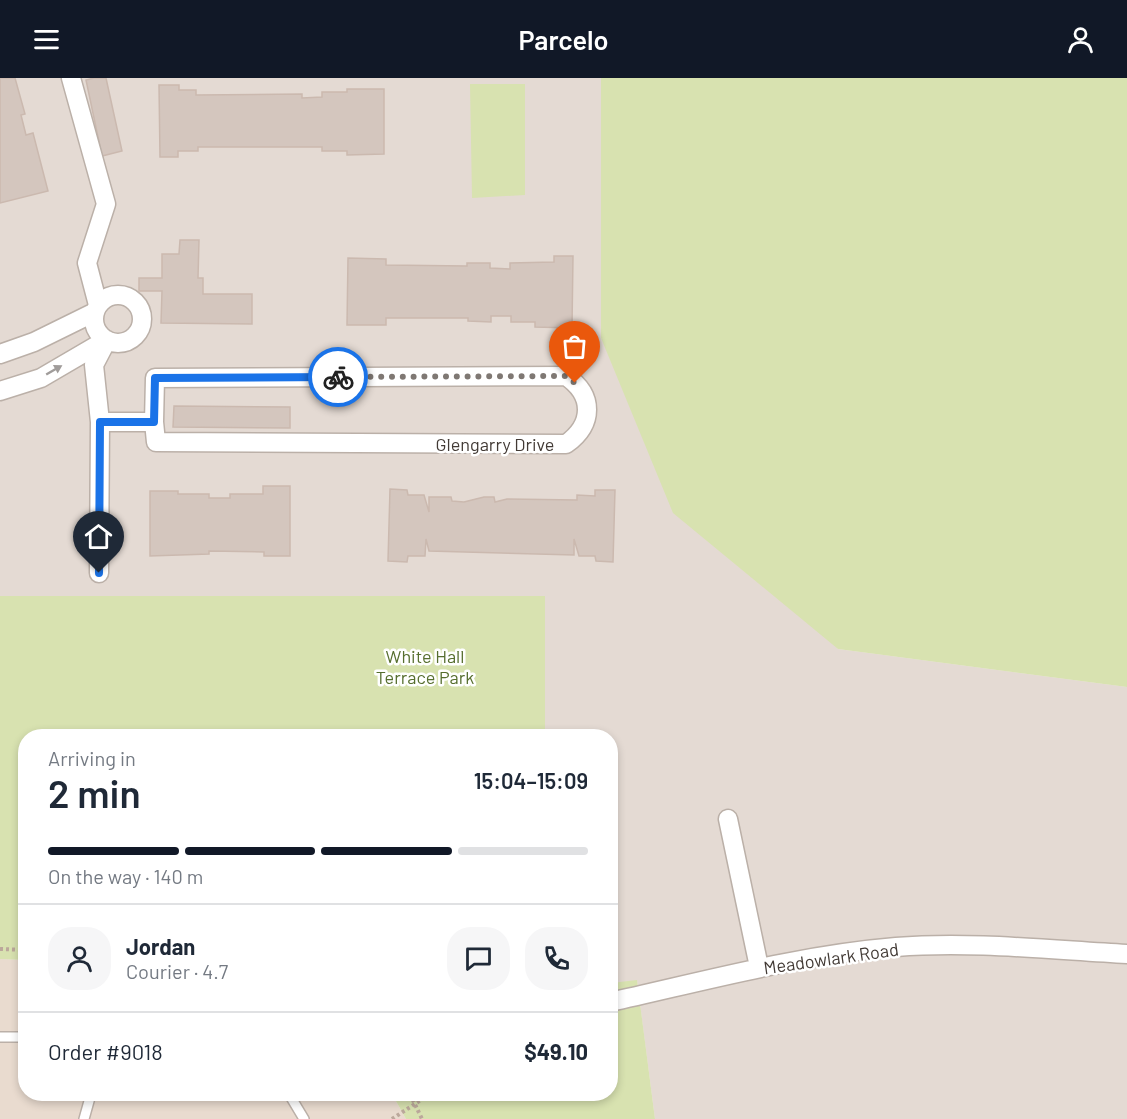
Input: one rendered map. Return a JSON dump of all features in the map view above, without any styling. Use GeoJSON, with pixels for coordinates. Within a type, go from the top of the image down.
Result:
{"type":"FeatureCollection","features":[{"type":"Feature","properties":{"kind":"street"},"geometry":{"type":"LineString","coordinates":[[0,354],[34,342],[96,308],[111,295],[118,294],[134,299],[142,312],[141,328],[137,335],[122,343],[106,340],[96,328],[96,308],[87,263],[106,204],[71,78]]}},
{"type":"Feature","properties":{"kind":"street"},"geometry":{"type":"LineString","coordinates":[[0,391],[40,378],[106,340]]}},
{"type":"Feature","properties":{"kind":"street"},"geometry":{"type":"LineString","coordinates":[[99,573],[100,422],[94,365],[106,340]]}},
{"type":"Feature","properties":{"kind":"street","name":"Glengarry Drive"},"geometry":{"type":"LineString","coordinates":[[566,376],[583,392],[587,416],[576,437],[566,444],[156,442],[154,422],[155,378],[566,376]]}},
{"type":"Feature","properties":{"kind":"street"},"geometry":{"type":"LineString","coordinates":[[100,422],[154,422]]}},
{"type":"Feature","properties":{"kind":"street"},"geometry":{"type":"LineString","coordinates":[[728,819],[759,967]]}},
{"type":"Feature","properties":{"kind":"street","name":"Meadowlark Road"},"geometry":{"type":"LineString","coordinates":[[618,1000],[759,967],[842,952],[898,947],[981,946],[1127,954]]}},
{"type":"Feature","properties":{"kind":"lane"},"geometry":{"type":"LineString","coordinates":[[0,1037],[18,1037]]}},
{"type":"Feature","properties":{"kind":"lane"},"geometry":{"type":"LineString","coordinates":[[84,1119],[89,1101]]}},
{"type":"Feature","properties":{"kind":"lane"},"geometry":{"type":"LineString","coordinates":[[294,1101],[304,1119]]}},
{"type":"Feature","properties":{"kind":"path"},"geometry":{"type":"LineString","coordinates":[[0,949],[18,950]]}},
{"type":"Feature","properties":{"kind":"path"},"geometry":{"type":"LineString","coordinates":[[414,1101],[422,1119]]}},
{"type":"Feature","properties":{"kind":"path"},"geometry":{"type":"LineString","coordinates":[[392,1119],[420,1101]]}},
{"type":"Feature","properties":{"kind":"shaded area"},"geometry":{"type":"Polygon","coordinates":[[[0,78],[601,78],[601,338],[838,649],[1127,687],[1127,1119],[655,1119],[637,981],[618,982],[618,729],[545,729],[545,596],[0,596],[0,78]]]}},
{"type":"Feature","properties":{"kind":"shaded area"},"geometry":{"type":"Polygon","coordinates":[[[0,959],[18,960],[18,1101],[396,1101],[406,1119],[0,1119],[0,959]]]}},
{"type":"Feature","properties":{"kind":"green space"},"geometry":{"type":"Polygon","coordinates":[[[601,78],[1127,78],[1127,687],[838,649],[673,513],[601,338],[601,78]]]}},
{"type":"Feature","properties":{"kind":"green space"},"geometry":{"type":"Polygon","coordinates":[[[470,84],[525,84],[525,195],[472,198],[470,84]]]}},
{"type":"Feature","properties":{"kind":"green space","name":"White Hall Terrace Park"},"geometry":{"type":"Polygon","coordinates":[[[0,596],[545,596],[545,729],[18,729],[18,960],[0,959],[0,596]]]}},
{"type":"Feature","properties":{"kind":"green space"},"geometry":{"type":"Polygon","coordinates":[[[637,980],[655,1119],[406,1119],[396,1101],[618,1101],[618,982],[637,980]]]}},
{"type":"Feature","properties":{"kind":"building"},"geometry":{"type":"Polygon","coordinates":[[[0,78],[15,78],[25,114],[21,115],[26,135],[33,133],[48,191],[0,203],[0,78]]]}},
{"type":"Feature","properties":{"kind":"building"},"geometry":{"type":"Polygon","coordinates":[[[106,78],[122,151],[102,156],[86,80],[106,78]]]}},
{"type":"Feature","properties":{"kind":"building"},"geometry":{"type":"Polygon","coordinates":[[[159,85],[179,85],[179,90],[196,90],[196,95],[302,94],[302,98],[322,97],[322,92],[347,92],[347,89],[384,89],[384,154],[347,155],[347,151],[322,151],[322,147],[198,147],[198,151],[178,151],[178,157],[160,157],[159,85]]]}},
{"type":"Feature","properties":{"kind":"building"},"geometry":{"type":"Polygon","coordinates":[[[180,240],[199,240],[198,278],[203,278],[203,294],[252,294],[252,324],[161,323],[162,291],[139,291],[139,278],[162,278],[162,254],[179,254],[180,240]]]}},
{"type":"Feature","properties":{"kind":"building"},"geometry":{"type":"Polygon","coordinates":[[[554,256],[573,256],[572,328],[535,327],[535,322],[511,322],[511,316],[491,316],[491,322],[468,321],[468,318],[386,318],[386,325],[347,325],[348,258],[386,259],[386,265],[467,266],[467,263],[490,263],[490,268],[510,269],[510,263],[554,262],[554,256]]]}},
{"type":"Feature","properties":{"kind":"building"},"geometry":{"type":"Polygon","coordinates":[[[174,406],[290,407],[290,428],[173,427],[174,406]]]}},
{"type":"Feature","properties":{"kind":"building"},"geometry":{"type":"Polygon","coordinates":[[[263,486],[290,486],[290,556],[264,556],[264,552],[209,551],[209,554],[150,556],[150,491],[178,491],[178,494],[209,494],[209,498],[230,498],[230,494],[263,494],[263,486]]]}},
{"type":"Feature","properties":{"kind":"building"},"geometry":{"type":"Polygon","coordinates":[[[390,489],[407,490],[408,495],[424,495],[429,512],[429,497],[451,497],[452,501],[464,502],[484,497],[494,497],[495,502],[507,499],[577,500],[577,495],[595,496],[595,490],[615,490],[613,562],[596,561],[595,556],[579,556],[574,539],[574,555],[429,551],[426,539],[425,556],[408,556],[407,562],[388,561],[390,489]]]}},
{"type":"Feature","properties":{"kind":"way so far"},"geometry":{"type":"LineString","coordinates":[[338,377],[566,376],[575,383]]}},
{"type":"Feature","properties":{"kind":"route"},"geometry":{"type":"LineString","coordinates":[[99,573],[100,422],[154,422],[155,378],[338,377]]}}]}
